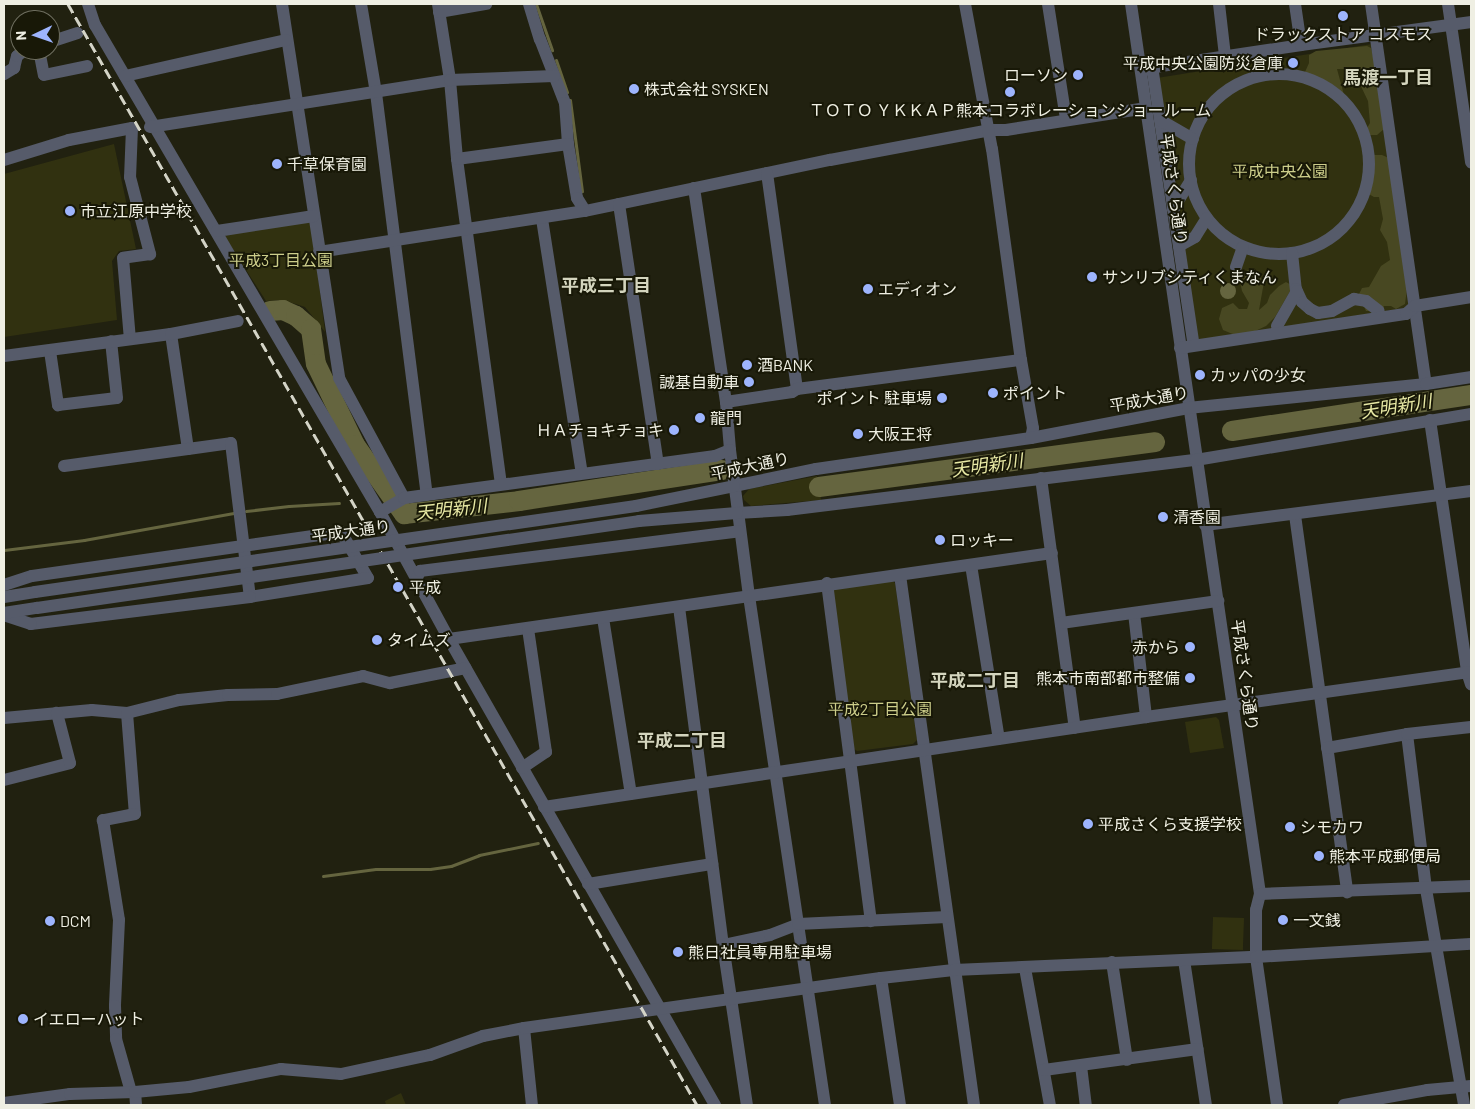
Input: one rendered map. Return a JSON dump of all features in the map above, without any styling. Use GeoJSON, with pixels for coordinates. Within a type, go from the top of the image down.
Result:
{"type":"FeatureCollection","features":[{"type":"Feature","properties":{"kind":"street"},"geometry":{"type":"LineString","coordinates":[[88,4],[95,25],[152,127],[218,231],[270,321],[380,512],[416,580],[544,807],[716,1105]]}},
{"type":"Feature","properties":{"kind":"street"},"geometry":{"type":"LineString","coordinates":[[282,4],[339,378],[404,498]]}},
{"type":"Feature","properties":{"kind":"street"},"geometry":{"type":"LineString","coordinates":[[360,4],[376,92],[427,494]]}},
{"type":"Feature","properties":{"kind":"street"},"geometry":{"type":"LineString","coordinates":[[486,4],[438,8],[450,80],[457,160],[501,484]]}},
{"type":"Feature","properties":{"kind":"street"},"geometry":{"type":"LineString","coordinates":[[529,4],[540,39],[565,103],[568,144],[576,198],[585,211]]}},
{"type":"Feature","properties":{"kind":"street"},"geometry":{"type":"LineString","coordinates":[[965,4],[990,130],[1021,360],[1033,428],[1031,438]]}},
{"type":"Feature","properties":{"kind":"street"},"geometry":{"type":"LineString","coordinates":[[1048,4],[1066,119]]}},
{"type":"Feature","properties":{"kind":"street","name":"平成さくら通り"},"geometry":{"type":"LineString","coordinates":[[1131,4],[1147,72],[1146,108],[1260,894],[1256,910],[1256,957],[1277,1105]]}},
{"type":"Feature","properties":{"kind":"street"},"geometry":{"type":"LineString","coordinates":[[1218,4],[1225,56]]}},
{"type":"Feature","properties":{"kind":"street"},"geometry":{"type":"LineString","coordinates":[[1295,4],[1301,45]]}},
{"type":"Feature","properties":{"kind":"street"},"geometry":{"type":"LineString","coordinates":[[1371,4],[1390,149],[1416,306],[1426,384]]}},
{"type":"Feature","properties":{"kind":"street"},"geometry":{"type":"LineString","coordinates":[[1448,4],[1451,25],[1467,91],[1471,162]]}},
{"type":"Feature","properties":{"kind":"street"},"geometry":{"type":"LineString","coordinates":[[1409,292],[1410,306],[1193,339],[1160,120],[1147,72],[1225,56],[1471,22]]}},
{"type":"Feature","properties":{"kind":"street"},"geometry":{"type":"LineString","coordinates":[[60,39],[78,33]]}},
{"type":"Feature","properties":{"kind":"street"},"geometry":{"type":"LineString","coordinates":[[125,76],[286,40]]}},
{"type":"Feature","properties":{"kind":"street"},"geometry":{"type":"LineString","coordinates":[[4,74],[14,68],[16,60]]}},
{"type":"Feature","properties":{"kind":"street"},"geometry":{"type":"LineString","coordinates":[[41,60],[44,75],[87,66]]}},
{"type":"Feature","properties":{"kind":"street"},"geometry":{"type":"LineString","coordinates":[[1284,73],[1312,79],[1336,93],[1355,114],[1367,141],[1370,169],[1364,197],[1349,222],[1328,241],[1302,252],[1274,255],[1243,248],[1217,230],[1207,218],[1198,205],[1191,180],[1189,175],[1193,139],[1203,114],[1225,91],[1253,77],[1284,73]]}},
{"type":"Feature","properties":{"kind":"street"},"geometry":{"type":"LineString","coordinates":[[152,127],[296,102],[450,80],[554,76]]}},
{"type":"Feature","properties":{"kind":"street"},"geometry":{"type":"LineString","coordinates":[[319,252],[542,219],[990,130],[1006,130],[1066,119],[1146,108]]}},
{"type":"Feature","properties":{"kind":"street"},"geometry":{"type":"LineString","coordinates":[[1160,120],[1193,139]]}},
{"type":"Feature","properties":{"kind":"street"},"geometry":{"type":"LineString","coordinates":[[4,160],[69,140],[132,128],[130,177],[150,254],[123,258],[130,339]]}},
{"type":"Feature","properties":{"kind":"street"},"geometry":{"type":"LineString","coordinates":[[457,160],[568,144]]}},
{"type":"Feature","properties":{"kind":"street"},"geometry":{"type":"LineString","coordinates":[[767,173],[797,389]]}},
{"type":"Feature","properties":{"kind":"street"},"geometry":{"type":"LineString","coordinates":[[1173,209],[1191,180]]}},
{"type":"Feature","properties":{"kind":"street"},"geometry":{"type":"LineString","coordinates":[[694,188],[726,402],[734,486],[749,596],[825,1105]]}},
{"type":"Feature","properties":{"kind":"street"},"geometry":{"type":"LineString","coordinates":[[619,204],[658,464]]}},
{"type":"Feature","properties":{"kind":"street"},"geometry":{"type":"LineString","coordinates":[[218,231],[314,216]]}},
{"type":"Feature","properties":{"kind":"street"},"geometry":{"type":"LineString","coordinates":[[1179,246],[1195,237],[1207,218]]}},
{"type":"Feature","properties":{"kind":"street"},"geometry":{"type":"LineString","coordinates":[[542,219],[582,474]]}},
{"type":"Feature","properties":{"kind":"street"},"geometry":{"type":"LineString","coordinates":[[1236,267],[1243,248]]}},
{"type":"Feature","properties":{"kind":"street"},"geometry":{"type":"LineString","coordinates":[[1292,253],[1297,291],[1302,302],[1310,309],[1318,313],[1332,311],[1354,299],[1366,301],[1379,311]]}},
{"type":"Feature","properties":{"kind":"street"},"geometry":{"type":"LineString","coordinates":[[1277,326],[1297,291]]}},
{"type":"Feature","properties":{"kind":"street"},"geometry":{"type":"LineString","coordinates":[[1180,348],[1406,314],[1416,306],[1471,297]]}},
{"type":"Feature","properties":{"kind":"street"},"geometry":{"type":"LineString","coordinates":[[4,356],[172,334],[238,321]]}},
{"type":"Feature","properties":{"kind":"street"},"geometry":{"type":"LineString","coordinates":[[172,334],[188,449]]}},
{"type":"Feature","properties":{"kind":"street"},"geometry":{"type":"LineString","coordinates":[[50,351],[58,404],[117,398],[111,341]]}},
{"type":"Feature","properties":{"kind":"street"},"geometry":{"type":"LineString","coordinates":[[726,402],[792,392],[797,389],[1021,360]]}},
{"type":"Feature","properties":{"kind":"street","name":"平成大通り"},"geometry":{"type":"LineString","coordinates":[[4,597],[626,508],[816,469],[1031,438],[1188,408],[1426,384],[1471,376]]}},
{"type":"Feature","properties":{"kind":"street","name":"平成大通り"},"geometry":{"type":"LineString","coordinates":[[4,614],[639,521],[795,509],[1196,460],[1471,414]]}},
{"type":"Feature","properties":{"kind":"street"},"geometry":{"type":"LineString","coordinates":[[544,807],[1320,692],[1470,676],[1430,420]]}},
{"type":"Feature","properties":{"kind":"street"},"geometry":{"type":"LineString","coordinates":[[64,466],[231,443],[250,597]]}},
{"type":"Feature","properties":{"kind":"street"},"geometry":{"type":"LineString","coordinates":[[380,512],[404,498],[715,456],[730,450]]}},
{"type":"Feature","properties":{"kind":"street"},"geometry":{"type":"LineString","coordinates":[[1041,478],[1075,728]]}},
{"type":"Feature","properties":{"kind":"street"},"geometry":{"type":"LineString","coordinates":[[1205,525],[1471,491]]}},
{"type":"Feature","properties":{"kind":"street"},"geometry":{"type":"LineString","coordinates":[[1295,515],[1347,892]]}},
{"type":"Feature","properties":{"kind":"street"},"geometry":{"type":"LineString","coordinates":[[416,580],[420,571],[740,531]]}},
{"type":"Feature","properties":{"kind":"street"},"geometry":{"type":"LineString","coordinates":[[4,585],[32,576],[341,532],[368,578],[250,597],[31,624],[4,614]]}},
{"type":"Feature","properties":{"kind":"street"},"geometry":{"type":"LineString","coordinates":[[449,639],[679,607],[827,583],[900,575],[1052,553]]}},
{"type":"Feature","properties":{"kind":"street"},"geometry":{"type":"LineString","coordinates":[[971,565],[999,739]]}},
{"type":"Feature","properties":{"kind":"street"},"geometry":{"type":"LineString","coordinates":[[900,575],[974,1105]]}},
{"type":"Feature","properties":{"kind":"street"},"geometry":{"type":"LineString","coordinates":[[827,583],[871,920]]}},
{"type":"Feature","properties":{"kind":"street"},"geometry":{"type":"LineString","coordinates":[[1061,623],[1134,614],[1218,600]]}},
{"type":"Feature","properties":{"kind":"street"},"geometry":{"type":"LineString","coordinates":[[679,607],[730,999],[747,1105]]}},
{"type":"Feature","properties":{"kind":"street"},"geometry":{"type":"LineString","coordinates":[[1134,614],[1146,717]]}},
{"type":"Feature","properties":{"kind":"street"},"geometry":{"type":"LineString","coordinates":[[604,618],[631,794]]}},
{"type":"Feature","properties":{"kind":"street"},"geometry":{"type":"LineString","coordinates":[[522,768],[546,752],[528,628]]}},
{"type":"Feature","properties":{"kind":"street"},"geometry":{"type":"LineString","coordinates":[[4,718],[92,710],[127,713],[179,700],[228,694],[277,694],[363,676],[390,683],[466,668]]}},
{"type":"Feature","properties":{"kind":"street"},"geometry":{"type":"LineString","coordinates":[[4,780],[70,763],[57,713]]}},
{"type":"Feature","properties":{"kind":"street"},"geometry":{"type":"LineString","coordinates":[[127,713],[135,814],[103,820],[119,920],[115,1006],[116,1039],[136,1105]]}},
{"type":"Feature","properties":{"kind":"street"},"geometry":{"type":"LineString","coordinates":[[1327,748],[1407,734],[1471,727]]}},
{"type":"Feature","properties":{"kind":"street"},"geometry":{"type":"LineString","coordinates":[[1407,734],[1426,889],[1466,1086],[1464,1105]]}},
{"type":"Feature","properties":{"kind":"street"},"geometry":{"type":"LineString","coordinates":[[588,884],[712,864]]}},
{"type":"Feature","properties":{"kind":"street"},"geometry":{"type":"LineString","coordinates":[[1260,894],[1471,886]]}},
{"type":"Feature","properties":{"kind":"street"},"geometry":{"type":"LineString","coordinates":[[723,945],[770,935],[798,924],[947,917]]}},
{"type":"Feature","properties":{"kind":"street"},"geometry":{"type":"LineString","coordinates":[[4,1103],[70,1094],[133,1092],[189,1087],[281,1069],[341,1074],[430,1055],[483,1036],[524,1028],[808,987],[954,970],[1256,957],[1471,944]]}},
{"type":"Feature","properties":{"kind":"street"},"geometry":{"type":"LineString","coordinates":[[1184,960],[1206,1105]]}},
{"type":"Feature","properties":{"kind":"street"},"geometry":{"type":"LineString","coordinates":[[1112,962],[1127,1060]]}},
{"type":"Feature","properties":{"kind":"street"},"geometry":{"type":"LineString","coordinates":[[1025,968],[1050,1105]]}},
{"type":"Feature","properties":{"kind":"street"},"geometry":{"type":"LineString","coordinates":[[881,978],[900,1105]]}},
{"type":"Feature","properties":{"kind":"street"},"geometry":{"type":"LineString","coordinates":[[524,1028],[532,1105]]}},
{"type":"Feature","properties":{"kind":"street"},"geometry":{"type":"LineString","coordinates":[[1044,1070],[1198,1049]]}},
{"type":"Feature","properties":{"kind":"street"},"geometry":{"type":"LineString","coordinates":[[1081,1066],[1086,1105]]}},
{"type":"Feature","properties":{"kind":"street"},"geometry":{"type":"LineString","coordinates":[[1344,1105],[1466,1086]]}},
{"type":"Feature","properties":{"kind":"green space","name":"平成中央公園"},"geometry":{"type":"Polygon","coordinates":[[[1372,44],[1414,307],[1195,341],[1154,79],[1372,44]]]}},
{"type":"Feature","properties":{"kind":"green space","name":"市立江原中学校"},"geometry":{"type":"Polygon","coordinates":[[[114,144],[136,249],[119,251],[112,261],[117,320],[4,337],[4,174],[114,144]]]}},
{"type":"Feature","properties":{"kind":"green space","name":"平成3丁目公園"},"geometry":{"type":"Polygon","coordinates":[[[310,221],[325,332],[305,307],[283,300],[266,301],[225,237],[227,233],[310,221]]]}},
{"type":"Feature","properties":{"kind":"green space"},"geometry":{"type":"Polygon","coordinates":[[[817,476],[821,500],[751,506],[744,500],[743,496],[749,489],[817,476]]]}},
{"type":"Feature","properties":{"kind":"green space","name":"平成2丁目公園"},"geometry":{"type":"Polygon","coordinates":[[[891,580],[895,583],[917,740],[913,744],[857,751],[854,749],[831,593],[836,588],[891,580]]]}},
{"type":"Feature","properties":{"kind":"green space"},"geometry":{"type":"Polygon","coordinates":[[[1216,717],[1219,720],[1224,748],[1190,753],[1185,722],[1216,717]]]}},
{"type":"Feature","properties":{"kind":"green space"},"geometry":{"type":"Polygon","coordinates":[[[1213,917],[1244,918],[1243,950],[1212,949],[1213,917]]]}},
{"type":"Feature","properties":{"kind":"green space"},"geometry":{"type":"Polygon","coordinates":[[[401,1093],[406,1105],[386,1105],[385,1101],[401,1093]]]}},
{"type":"Feature","properties":{"kind":"shaded area"},"geometry":{"type":"Polygon","coordinates":[[[1367,46],[1371,48],[1374,60],[1384,129],[1377,135],[1370,135],[1367,128],[1370,123],[1368,101],[1357,78],[1346,69],[1337,69],[1344,95],[1338,98],[1307,81],[1305,72],[1309,63],[1309,55],[1316,51],[1367,46]]]}},
{"type":"Feature","properties":{"kind":"shaded area"},"geometry":{"type":"Polygon","coordinates":[[[1373,155],[1382,155],[1391,159],[1408,281],[1405,304],[1396,309],[1391,306],[1384,306],[1383,309],[1366,311],[1359,294],[1362,288],[1369,287],[1381,266],[1390,260],[1387,242],[1380,230],[1383,219],[1379,197],[1374,197],[1363,191],[1365,163],[1373,155]]]}},
{"type":"Feature","properties":{"kind":"shaded area"},"geometry":{"type":"Polygon","coordinates":[[[1254,269],[1264,282],[1259,310],[1267,303],[1270,295],[1279,286],[1286,282],[1293,286],[1275,317],[1266,326],[1249,334],[1235,335],[1223,330],[1219,319],[1222,308],[1233,303],[1239,309],[1247,309],[1249,303],[1242,291],[1239,277],[1248,270],[1254,269]]]}},
{"type":"Feature","properties":{"kind":"shaded area"},"geometry":{"type":"Polygon","coordinates":[[[1228,283],[1234,285],[1236,291],[1234,297],[1228,299],[1222,297],[1220,291],[1222,285],[1228,283]]]}},
{"type":"Feature","properties":{"kind":"waterway"},"geometry":{"type":"LineString","coordinates":[[536,4],[552,50]]}},
{"type":"Feature","properties":{"kind":"waterway"},"geometry":{"type":"LineString","coordinates":[[556,60],[567,92]]}},
{"type":"Feature","properties":{"kind":"waterway"},"geometry":{"type":"LineString","coordinates":[[570,100],[582,191]]}},
{"type":"Feature","properties":{"kind":"waterway","name":"天明新川"},"geometry":{"type":"LineString","coordinates":[[270,311],[283,310],[296,316],[311,329],[316,364],[355,445],[404,514],[519,501],[722,470]]}},
{"type":"Feature","properties":{"kind":"waterway","name":"天明新川"},"geometry":{"type":"LineString","coordinates":[[1232,431],[1471,395]]}},
{"type":"Feature","properties":{"kind":"waterway","name":"天明新川"},"geometry":{"type":"LineString","coordinates":[[819,487],[1155,442]]}},
{"type":"Feature","properties":{"kind":"waterway"},"geometry":{"type":"LineString","coordinates":[[246,511],[339,503]]}},
{"type":"Feature","properties":{"kind":"waterway"},"geometry":{"type":"LineString","coordinates":[[4,550],[84,540],[234,513]]}},
{"type":"Feature","properties":{"kind":"waterway"},"geometry":{"type":"LineString","coordinates":[[323,876],[376,869],[430,869],[451,866],[479,855],[538,843]]}},
{"type":"Feature","properties":{"kind":"railway"},"geometry":{"type":"LineString","coordinates":[[68,4],[697,1105]]}},
{"type":"Feature","properties":{"kind":"place","name":"ドラックストア コスモス"},"geometry":{"type":"Point","coordinates":[1343,16]}},
{"type":"Feature","properties":{"kind":"place","name":"平成中央公園防災倉庫"},"geometry":{"type":"Point","coordinates":[1293,63]}},
{"type":"Feature","properties":{"kind":"place","name":"ローソン"},"geometry":{"type":"Point","coordinates":[1078,75]}},
{"type":"Feature","properties":{"kind":"place","name":"株式会社 SYSKEN"},"geometry":{"type":"Point","coordinates":[634,89]}},
{"type":"Feature","properties":{"kind":"place","name":"ＴＯＴＯ ＹＫＫＡＰ熊本コラボレーションショールーム"},"geometry":{"type":"Point","coordinates":[1010,92]}},
{"type":"Feature","properties":{"kind":"place","name":"千草保育園"},"geometry":{"type":"Point","coordinates":[277,164]}},
{"type":"Feature","properties":{"kind":"place","name":"市立江原中学校"},"geometry":{"type":"Point","coordinates":[70,211]}},
{"type":"Feature","properties":{"kind":"place","name":"サンリブシティくまなん"},"geometry":{"type":"Point","coordinates":[1092,277]}},
{"type":"Feature","properties":{"kind":"place","name":"エディオン"},"geometry":{"type":"Point","coordinates":[868,289]}},
{"type":"Feature","properties":{"kind":"place","name":"酒BANK"},"geometry":{"type":"Point","coordinates":[747,365]}},
{"type":"Feature","properties":{"kind":"place","name":"カッパの少女"},"geometry":{"type":"Point","coordinates":[1200,375]}},
{"type":"Feature","properties":{"kind":"place","name":"誠基自動車"},"geometry":{"type":"Point","coordinates":[749,382]}},
{"type":"Feature","properties":{"kind":"place","name":"ポイント"},"geometry":{"type":"Point","coordinates":[993,393]}},
{"type":"Feature","properties":{"kind":"place","name":"ポイント 駐車場"},"geometry":{"type":"Point","coordinates":[942,398]}},
{"type":"Feature","properties":{"kind":"place","name":"龍門"},"geometry":{"type":"Point","coordinates":[700,418]}},
{"type":"Feature","properties":{"kind":"place","name":"ＨＡチョキチョキ"},"geometry":{"type":"Point","coordinates":[674,430]}},
{"type":"Feature","properties":{"kind":"place","name":"大阪王将"},"geometry":{"type":"Point","coordinates":[858,434]}},
{"type":"Feature","properties":{"kind":"place","name":"清香園"},"geometry":{"type":"Point","coordinates":[1163,517]}},
{"type":"Feature","properties":{"kind":"place","name":"ロッキー"},"geometry":{"type":"Point","coordinates":[940,540]}},
{"type":"Feature","properties":{"kind":"place","name":"平成"},"geometry":{"type":"Point","coordinates":[398,587]}},
{"type":"Feature","properties":{"kind":"place","name":"タイムズ"},"geometry":{"type":"Point","coordinates":[377,640]}},
{"type":"Feature","properties":{"kind":"place","name":"赤から"},"geometry":{"type":"Point","coordinates":[1190,647]}},
{"type":"Feature","properties":{"kind":"place","name":"熊本市南部都市整備"},"geometry":{"type":"Point","coordinates":[1190,678]}},
{"type":"Feature","properties":{"kind":"place","name":"平成さくら支援学校"},"geometry":{"type":"Point","coordinates":[1088,824]}},
{"type":"Feature","properties":{"kind":"place","name":"シモカワ"},"geometry":{"type":"Point","coordinates":[1290,827]}},
{"type":"Feature","properties":{"kind":"place","name":"熊本平成郵便局"},"geometry":{"type":"Point","coordinates":[1319,856]}},
{"type":"Feature","properties":{"kind":"place","name":"一文銭"},"geometry":{"type":"Point","coordinates":[1283,920]}},
{"type":"Feature","properties":{"kind":"place","name":"DCM"},"geometry":{"type":"Point","coordinates":[50,921]}},
{"type":"Feature","properties":{"kind":"place","name":"熊日社員専用駐車場"},"geometry":{"type":"Point","coordinates":[678,952]}},
{"type":"Feature","properties":{"kind":"place","name":"イエローハット"},"geometry":{"type":"Point","coordinates":[23,1019]}},
{"type":"Feature","properties":{"kind":"district","name":"馬渡一丁目"},"geometry":{"type":"Point","coordinates":[1388,77]}},
{"type":"Feature","properties":{"kind":"district","name":"平成三丁目"},"geometry":{"type":"Point","coordinates":[606,285]}},
{"type":"Feature","properties":{"kind":"district","name":"平成二丁目"},"geometry":{"type":"Point","coordinates":[975,680]}},
{"type":"Feature","properties":{"kind":"district","name":"平成二丁目"},"geometry":{"type":"Point","coordinates":[682,740]}}]}
